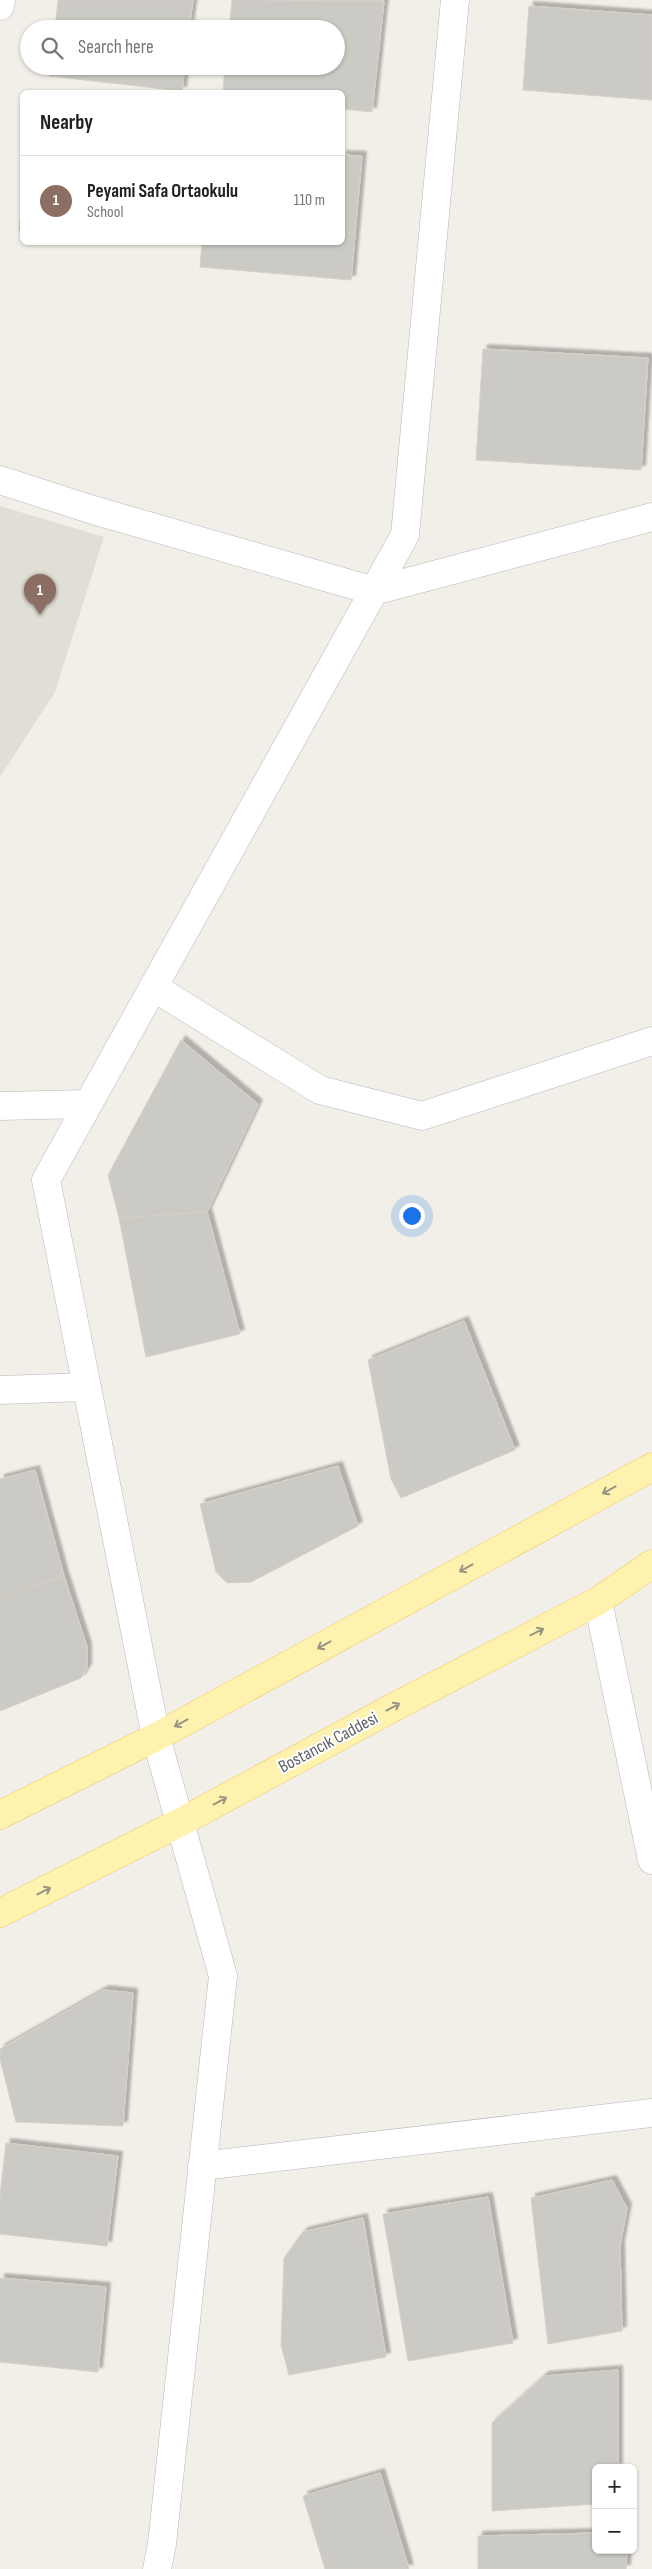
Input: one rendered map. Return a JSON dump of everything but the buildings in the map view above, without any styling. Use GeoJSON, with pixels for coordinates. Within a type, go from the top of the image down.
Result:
{"type":"FeatureCollection","features":[{"type":"Feature","properties":{"kind":"main road"},"geometry":{"type":"LineString","coordinates":[[0,1815],[156,1737],[652,1467]]}},
{"type":"Feature","properties":{"kind":"main road","name":"Bostancık Caddesi"},"geometry":{"type":"LineString","coordinates":[[0,1913],[181,1822],[394,1707],[598,1601],[652,1564]]}},
{"type":"Feature","properties":{"kind":"street"},"geometry":{"type":"LineString","coordinates":[[0,6],[1,0]]}},
{"type":"Feature","properties":{"kind":"street"},"geometry":{"type":"LineString","coordinates":[[157,2569],[163,2534],[223,1976],[156,1737],[46,1180],[405,536],[455,0]]}},
{"type":"Feature","properties":{"kind":"street"},"geometry":{"type":"LineString","coordinates":[[0,480],[93,510],[374,591],[649,525]]}},
{"type":"Feature","properties":{"kind":"street"},"geometry":{"type":"LineString","coordinates":[[153,987],[320,1090],[422,1116],[652,1041]]}},
{"type":"Feature","properties":{"kind":"street"},"geometry":{"type":"LineString","coordinates":[[0,1106],[88,1104]]}},
{"type":"Feature","properties":{"kind":"street"},"geometry":{"type":"LineString","coordinates":[[0,1390],[87,1387]]}},
{"type":"Feature","properties":{"kind":"street"},"geometry":{"type":"LineString","coordinates":[[598,1601],[652,1860]]}},
{"type":"Feature","properties":{"kind":"street"},"geometry":{"type":"LineString","coordinates":[[202,2166],[652,2113]]}},
{"type":"Feature","properties":{"kind":"shaded area"},"geometry":{"type":"Polygon","coordinates":[[[0,506],[104,537],[55,692],[0,777],[0,506]]]}},
{"type":"Feature","properties":{"kind":"place","name":"Peyami Safa Ortaokulu"},"geometry":{"type":"Point","coordinates":[40,615]}}]}
